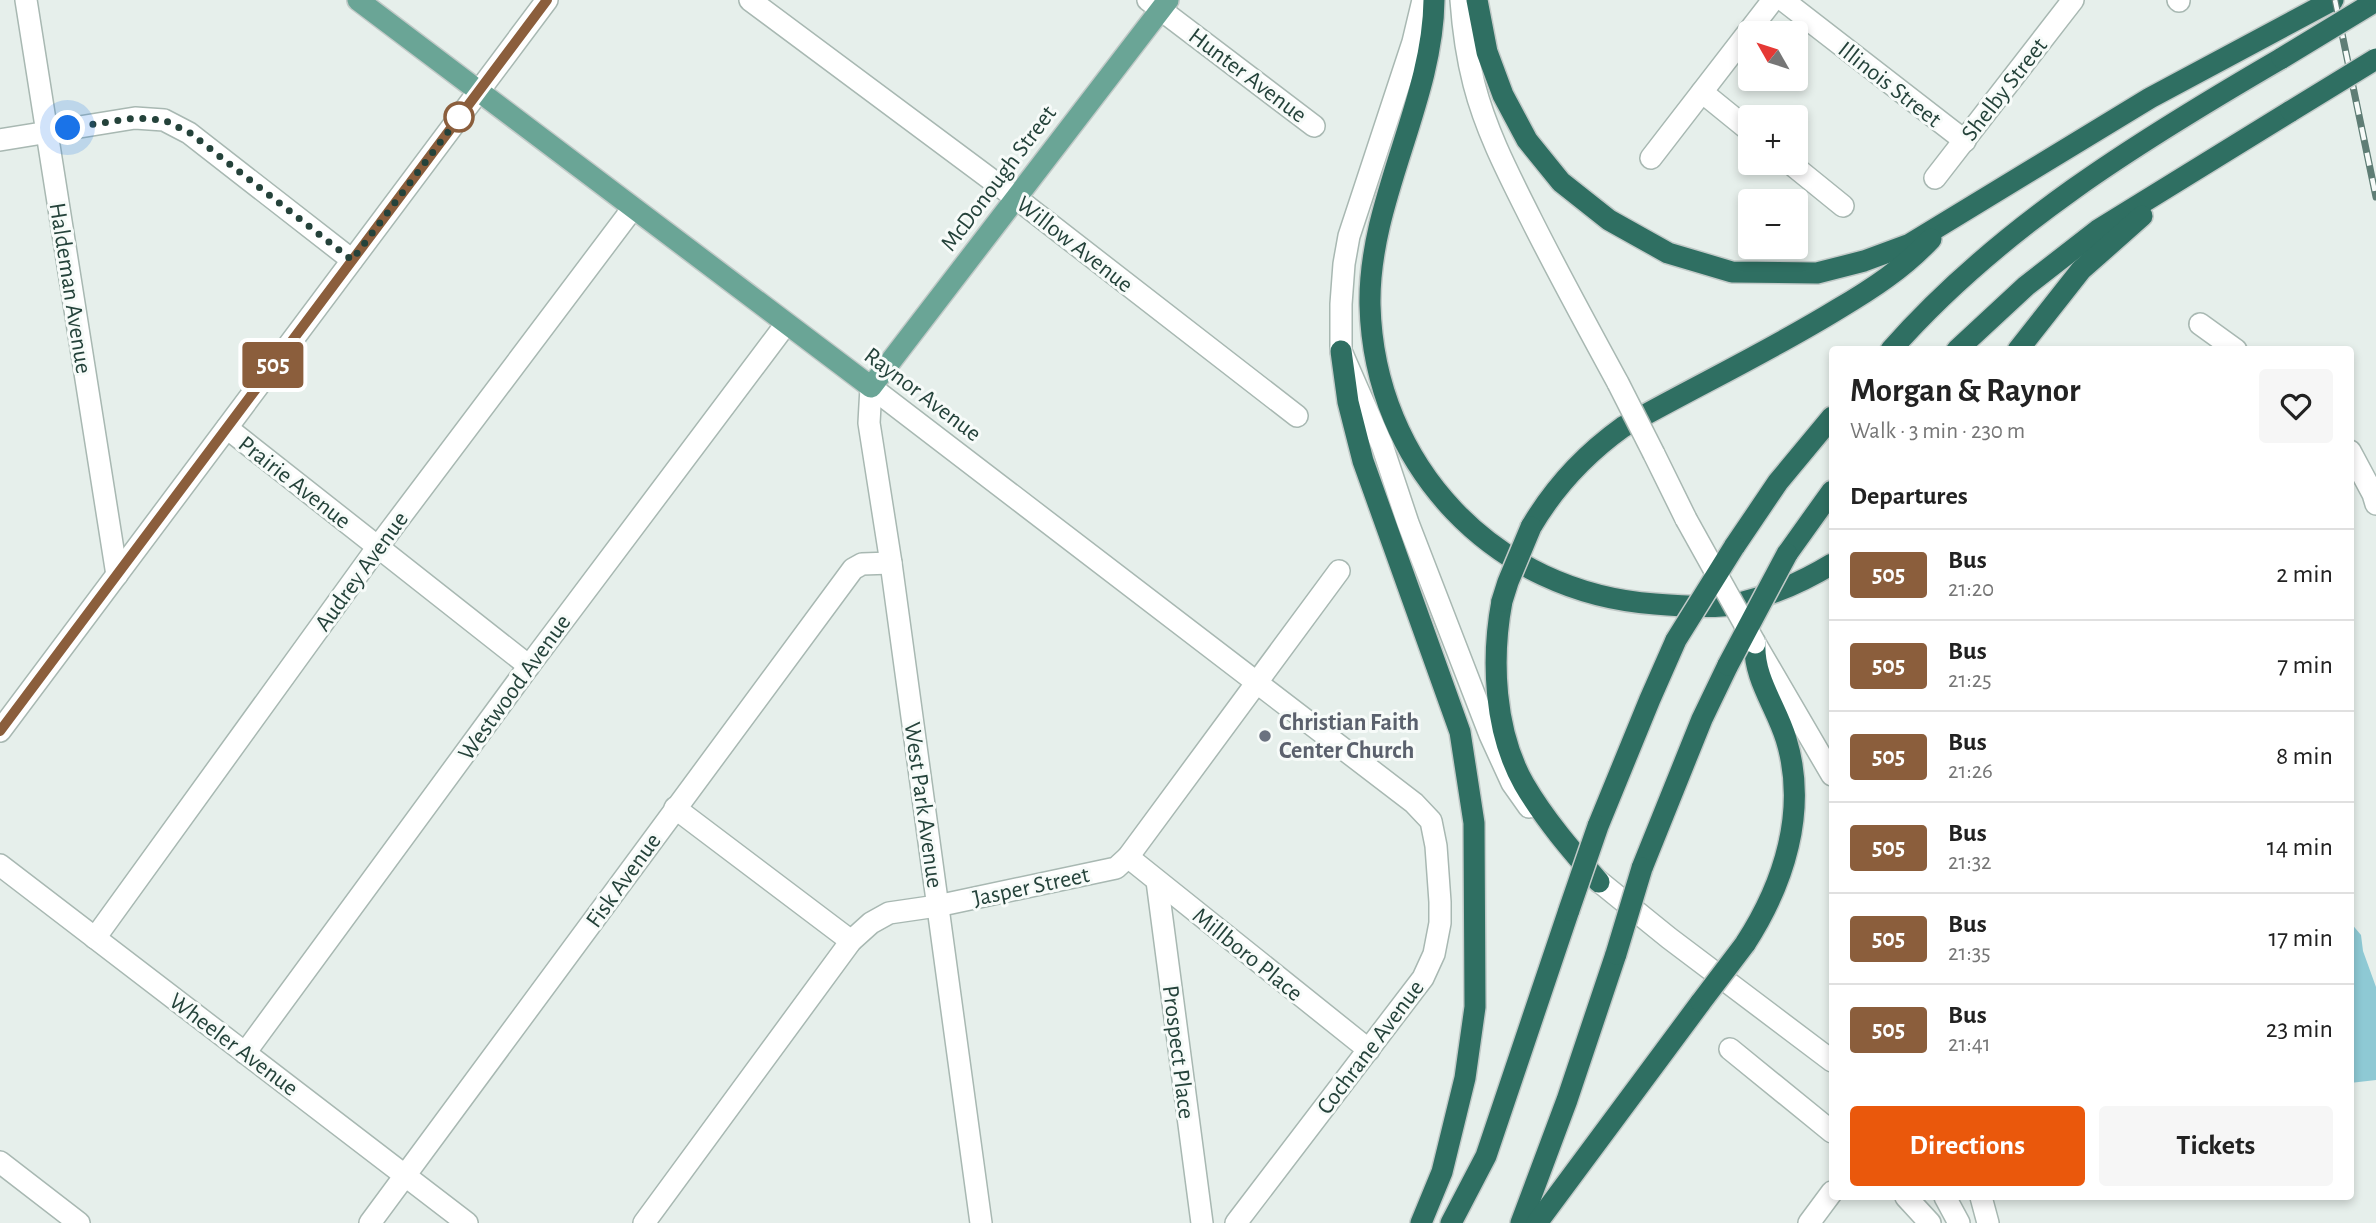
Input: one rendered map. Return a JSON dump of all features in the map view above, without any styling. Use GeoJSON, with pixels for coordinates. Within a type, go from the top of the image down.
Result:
{"type":"FeatureCollection","features":[{"type":"Feature","properties":{"kind":"highway"},"geometry":{"type":"LineString","coordinates":[[1434,0],[1431,43],[1376,243],[1370,304],[1374,356],[1388,404],[1402,436],[1426,477],[1449,505],[1490,543],[1531,570],[1560,584],[1610,599],[1679,606],[1738,604],[1804,581],[1829,566]]}},
{"type":"Feature","properties":{"kind":"highway"},"geometry":{"type":"LineString","coordinates":[[1477,0],[1487,52],[1503,95],[1527,139],[1561,182],[1609,220],[1668,253],[1732,272],[1817,273],[1864,261],[1910,244],[2150,98],[2333,0]]}},
{"type":"Feature","properties":{"kind":"highway"},"geometry":{"type":"LineString","coordinates":[[1894,346],[1919,318],[1978,265],[2074,187],[2169,124],[2376,1]]}},
{"type":"Feature","properties":{"kind":"highway"},"geometry":{"type":"LineString","coordinates":[[1961,346],[2026,286],[2098,230],[2376,59]]}},
{"type":"Feature","properties":{"kind":"highway"},"geometry":{"type":"LineString","coordinates":[[2022,346],[2035,326],[2081,270],[2203,166]]}},
{"type":"Feature","properties":{"kind":"highway"},"geometry":{"type":"LineString","coordinates":[[1599,882],[1543,813],[1523,782],[1503,722],[1497,680],[1499,621],[1508,582],[1531,527],[1554,490],[1596,446],[1623,427],[1800,333],[1884,281],[1917,254],[1947,222]]}},
{"type":"Feature","properties":{"kind":"highway"},"geometry":{"type":"LineString","coordinates":[[1341,351],[1348,402],[1363,461],[1460,732],[1474,823],[1475,1007],[1465,1078],[1442,1172],[1421,1223]]}},
{"type":"Feature","properties":{"kind":"highway"},"geometry":{"type":"LineString","coordinates":[[1451,1223],[1486,1156],[1598,826],[1676,640],[1778,482],[1829,422]]}},
{"type":"Feature","properties":{"kind":"highway"},"geometry":{"type":"LineString","coordinates":[[1521,1223],[1567,1100],[1642,868],[1702,719],[1787,554],[1829,495]]}},
{"type":"Feature","properties":{"kind":"highway"},"geometry":{"type":"LineString","coordinates":[[1537,1223],[1556,1194],[1745,944],[1771,901],[1783,869],[1791,834],[1792,769],[1786,739],[1754,662],[1755,643]]}},
{"type":"Feature","properties":{"kind":"main road","name":"Raynor Avenue"},"geometry":{"type":"LineString","coordinates":[[358,0],[871,387]]}},
{"type":"Feature","properties":{"kind":"main road","name":"McDonough Street"},"geometry":{"type":"LineString","coordinates":[[871,387],[1016,198],[1159,3]]}},
{"type":"Feature","properties":{"kind":"street","name":"Haldeman Avenue"},"geometry":{"type":"LineString","coordinates":[[26,0],[117,575]]}},
{"type":"Feature","properties":{"kind":"street"},"geometry":{"type":"LineString","coordinates":[[0,731],[547,0]]}},
{"type":"Feature","properties":{"kind":"street","name":"Willow Avenue"},"geometry":{"type":"LineString","coordinates":[[750,0],[1016,198],[1297,416]]}},
{"type":"Feature","properties":{"kind":"street"},"geometry":{"type":"LineString","coordinates":[[1423,0],[1413,42],[1349,236],[1341,304],[1341,351],[1381,445],[1408,523],[1490,735],[1512,783],[1562,848],[1599,882],[1829,1059]]}},
{"type":"Feature","properties":{"kind":"street"},"geometry":{"type":"LineString","coordinates":[[1461,0],[1474,85],[1508,173],[1686,519],[1829,770]]}},
{"type":"Feature","properties":{"kind":"street"},"geometry":{"type":"LineString","coordinates":[[1651,158],[1773,0]]}},
{"type":"Feature","properties":{"kind":"street","name":"Illinois Street"},"geometry":{"type":"LineString","coordinates":[[1783,0],[1965,141]]}},
{"type":"Feature","properties":{"kind":"street","name":"Shelby Street"},"geometry":{"type":"LineString","coordinates":[[1935,178],[2073,0]]}},
{"type":"Feature","properties":{"kind":"street","name":"Hunter Avenue"},"geometry":{"type":"LineString","coordinates":[[1159,3],[1314,126]]}},
{"type":"Feature","properties":{"kind":"street"},"geometry":{"type":"LineString","coordinates":[[1702,92],[1738,121]]}},
{"type":"Feature","properties":{"kind":"street"},"geometry":{"type":"LineString","coordinates":[[0,140],[135,118],[164,120],[190,133],[352,260]]}},
{"type":"Feature","properties":{"kind":"street"},"geometry":{"type":"LineString","coordinates":[[1805,175],[1843,206]]}},
{"type":"Feature","properties":{"kind":"street","name":"Audrey Avenue"},"geometry":{"type":"LineString","coordinates":[[95,938],[377,548],[634,208]]}},
{"type":"Feature","properties":{"kind":"street","name":"Westwood Avenue"},"geometry":{"type":"LineString","coordinates":[[246,1053],[529,666],[786,324]]}},
{"type":"Feature","properties":{"kind":"street"},"geometry":{"type":"LineString","coordinates":[[2200,324],[2230,346]]}},
{"type":"Feature","properties":{"kind":"street","name":"West Park Avenue"},"geometry":{"type":"LineString","coordinates":[[871,387],[869,423],[891,563],[981,1223]]}},
{"type":"Feature","properties":{"kind":"street","name":"Raynor Avenue"},"geometry":{"type":"LineString","coordinates":[[871,387],[1414,803],[1431,821],[1436,846]]}},
{"type":"Feature","properties":{"kind":"street","name":"Prairie Avenue"},"geometry":{"type":"LineString","coordinates":[[227,428],[529,666]]}},
{"type":"Feature","properties":{"kind":"street"},"geometry":{"type":"LineString","coordinates":[[2354,458],[2376,504]]}},
{"type":"Feature","properties":{"kind":"street","name":"Fisk Avenue"},"geometry":{"type":"LineString","coordinates":[[370,1223],[853,569],[862,564],[891,563]]}},
{"type":"Feature","properties":{"kind":"street","name":"Jasper Street"},"geometry":{"type":"LineString","coordinates":[[644,1223],[851,941],[871,923],[889,913],[1115,868],[1128,857],[1339,571]]}},
{"type":"Feature","properties":{"kind":"street"},"geometry":{"type":"LineString","coordinates":[[675,808],[851,941]]}},
{"type":"Feature","properties":{"kind":"street","name":"Cochrane Avenue"},"geometry":{"type":"LineString","coordinates":[[1236,1223],[1423,978],[1434,954],[1440,923],[1436,846]]}},
{"type":"Feature","properties":{"kind":"street","name":"Millboro Place"},"geometry":{"type":"LineString","coordinates":[[1128,857],[1369,1050]]}},
{"type":"Feature","properties":{"kind":"street","name":"Wheeler Avenue"},"geometry":{"type":"LineString","coordinates":[[0,865],[467,1223]]}},
{"type":"Feature","properties":{"kind":"street","name":"Prospect Place"},"geometry":{"type":"LineString","coordinates":[[1157,881],[1202,1223]]}},
{"type":"Feature","properties":{"kind":"street"},"geometry":{"type":"LineString","coordinates":[[1730,1049],[1829,1130]]}},
{"type":"Feature","properties":{"kind":"street"},"geometry":{"type":"LineString","coordinates":[[0,1162],[79,1223]]}},
{"type":"Feature","properties":{"kind":"street"},"geometry":{"type":"LineString","coordinates":[[1809,1223],[1829,1196]]}},
{"type":"Feature","properties":{"kind":"street"},"geometry":{"type":"LineString","coordinates":[[1909,1200],[1930,1223]]}},
{"type":"Feature","properties":{"kind":"street"},"geometry":{"type":"LineString","coordinates":[[1947,1200],[1959,1223]]}},
{"type":"Feature","properties":{"kind":"street"},"geometry":{"type":"LineString","coordinates":[[1982,1200],[1989,1223]]}},
{"type":"Feature","properties":{"kind":"water"},"geometry":{"type":"Polygon","coordinates":[[[2354,927],[2361,935],[2363,951],[2376,987],[2376,1080],[2354,1083],[2354,927]]]}},
{"type":"Feature","properties":{"kind":"railway"},"geometry":{"type":"LineString","coordinates":[[2335,0],[2376,197]]}},
{"type":"Feature","properties":{"kind":"bus line","name":"505"},"geometry":{"type":"LineString","coordinates":[[0,731],[547,0]]}},
{"type":"Feature","properties":{"kind":"place","name":"Christian Faith Center Church"},"geometry":{"type":"Point","coordinates":[1265,736]}},
{"type":"Feature","properties":{"kind":"route"},"geometry":{"type":"LineString","coordinates":[[68,128],[135,118],[164,120],[190,133],[352,260],[463,112],[459,117]]}}]}
